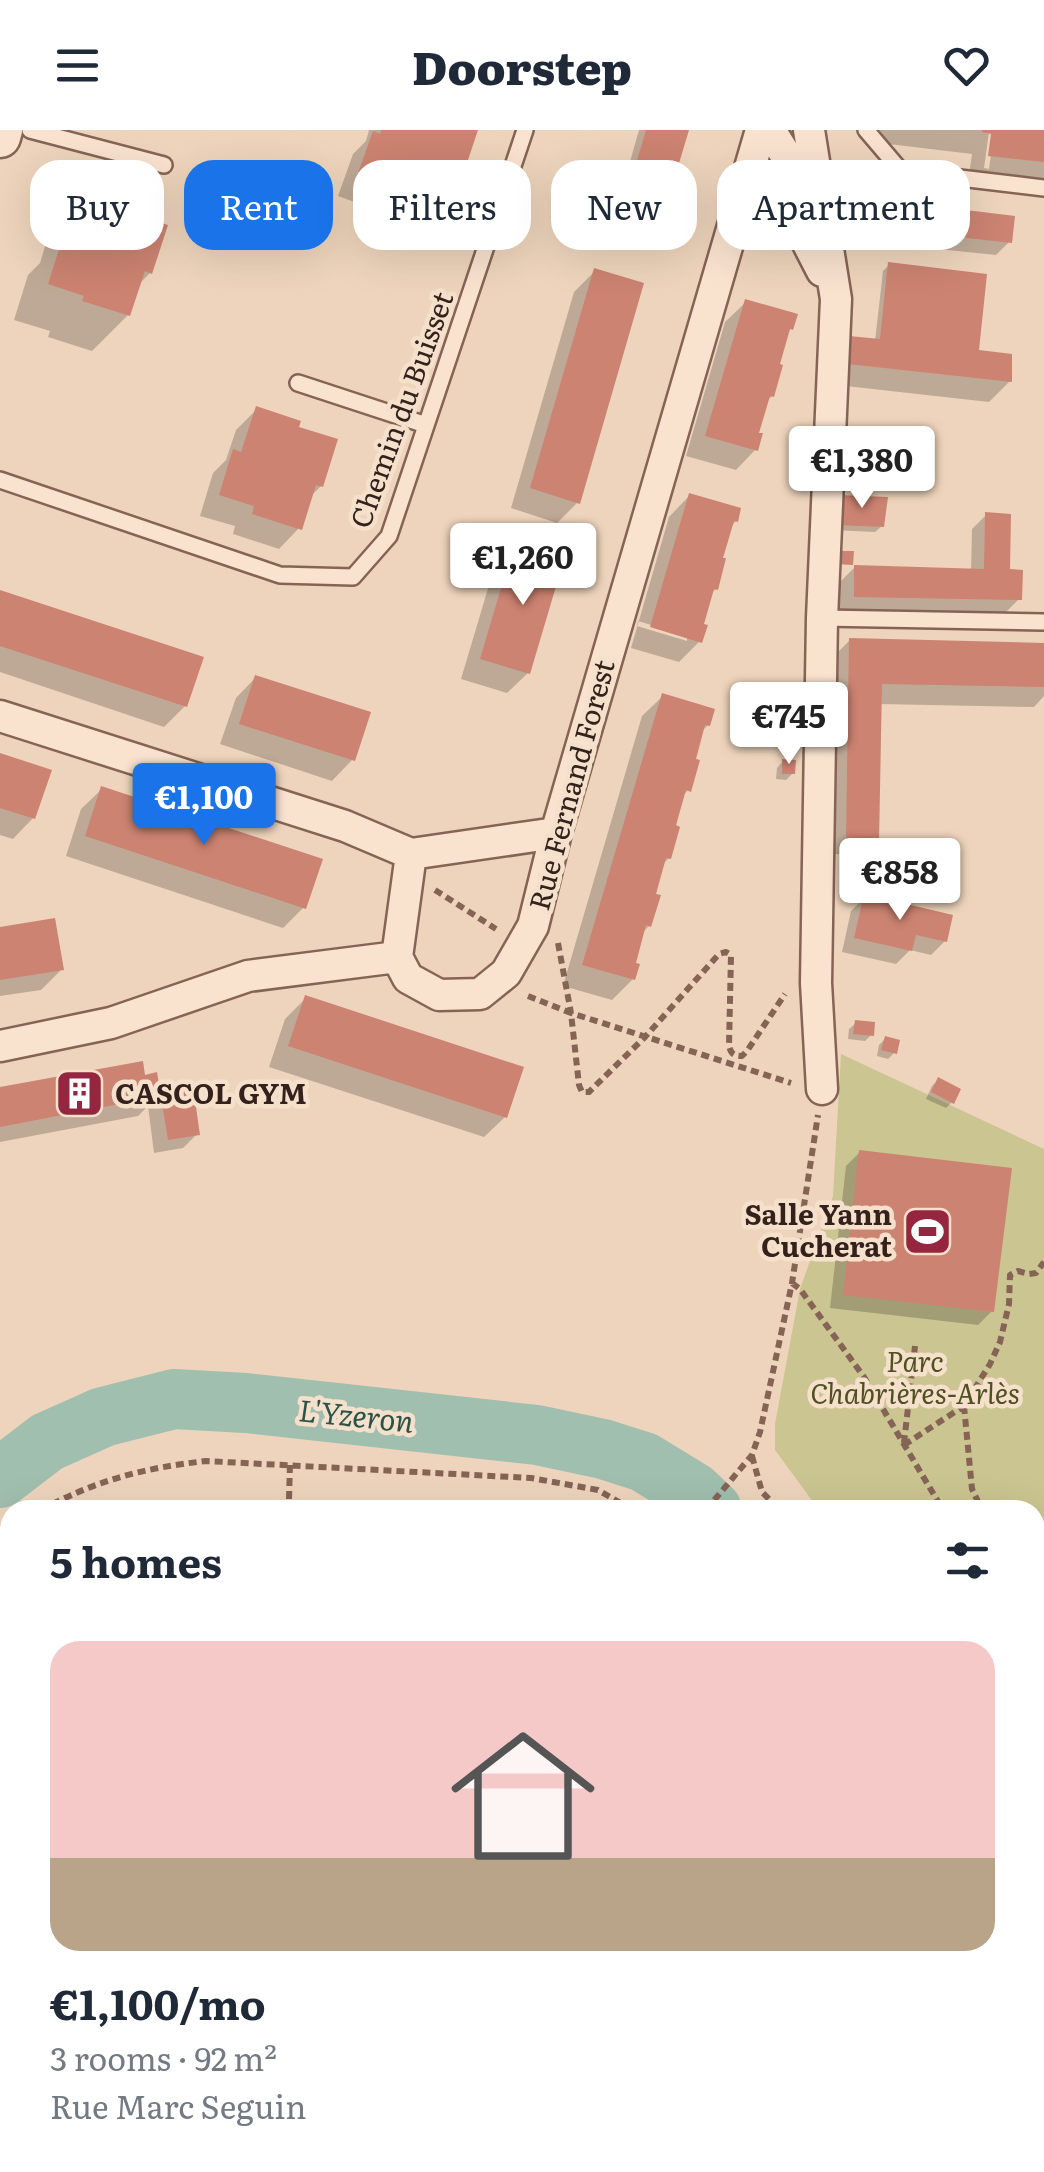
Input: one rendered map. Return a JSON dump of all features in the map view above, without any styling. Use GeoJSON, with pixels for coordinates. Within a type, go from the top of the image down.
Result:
{"type":"FeatureCollection","features":[{"type":"Feature","properties":{"kind":"street"},"geometry":{"type":"LineString","coordinates":[[0,137],[2,130]]}},
{"type":"Feature","properties":{"kind":"street","name":"Rue Fernand Forest"},"geometry":{"type":"LineString","coordinates":[[506,972],[556,833],[760,130]]}},
{"type":"Feature","properties":{"kind":"street"},"geometry":{"type":"LineString","coordinates":[[770,130],[790,162],[804,234],[836,299]]}},
{"type":"Feature","properties":{"kind":"street"},"geometry":{"type":"LineString","coordinates":[[809,130],[836,299],[822,618],[816,983],[810,1087]]}},
{"type":"Feature","properties":{"kind":"street"},"geometry":{"type":"LineString","coordinates":[[0,716],[345,826],[411,854],[556,833]]}},
{"type":"Feature","properties":{"kind":"street"},"geometry":{"type":"LineString","coordinates":[[411,854],[397,957],[408,978],[438,996],[480,994],[506,972]]}},
{"type":"Feature","properties":{"kind":"street"},"geometry":{"type":"LineString","coordinates":[[0,1046],[111,1023],[248,976],[397,957]]}},
{"type":"Feature","properties":{"kind":"lane"},"geometry":{"type":"LineString","coordinates":[[30,130],[84,137],[150,160]]}},
{"type":"Feature","properties":{"kind":"lane","name":"Chemin du Buisset"},"geometry":{"type":"LineString","coordinates":[[0,480],[280,576],[353,576],[389,536],[525,130]]}},
{"type":"Feature","properties":{"kind":"lane"},"geometry":{"type":"LineString","coordinates":[[866,130],[901,171],[1044,188]]}},
{"type":"Feature","properties":{"kind":"lane"},"geometry":{"type":"LineString","coordinates":[[298,383],[426,425]]}},
{"type":"Feature","properties":{"kind":"lane"},"geometry":{"type":"LineString","coordinates":[[822,618],[1044,622]]}},
{"type":"Feature","properties":{"kind":"path"},"geometry":{"type":"LineString","coordinates":[[432,888],[519,931],[548,929],[558,938],[582,1092],[596,1088],[719,954],[731,955],[729,1046],[735,1056],[742,1056],[747,1050],[794,980],[802,976],[816,983]]}},
{"type":"Feature","properties":{"kind":"path"},"geometry":{"type":"LineString","coordinates":[[506,972],[528,996],[571,1013],[810,1087],[792,1283],[760,1432],[752,1455],[714,1500]]}},
{"type":"Feature","properties":{"kind":"path"},"geometry":{"type":"LineString","coordinates":[[731,1065],[735,1056]]}},
{"type":"Feature","properties":{"kind":"path"},"geometry":{"type":"LineString","coordinates":[[904,1444],[964,1406],[1000,1342],[1009,1304],[1010,1274],[1036,1273],[1044,1262]]}},
{"type":"Feature","properties":{"kind":"path"},"geometry":{"type":"LineString","coordinates":[[792,1283],[800,1288],[864,1377],[938,1500]]}},
{"type":"Feature","properties":{"kind":"path"},"geometry":{"type":"LineString","coordinates":[[904,1444],[915,1346]]}},
{"type":"Feature","properties":{"kind":"path"},"geometry":{"type":"LineString","coordinates":[[964,1406],[972,1488],[977,1500]]}},
{"type":"Feature","properties":{"kind":"path"},"geometry":{"type":"LineString","coordinates":[[752,1455],[762,1492],[770,1500]]}},
{"type":"Feature","properties":{"kind":"path"},"geometry":{"type":"LineString","coordinates":[[59,1500],[128,1474],[206,1461],[532,1478],[598,1490],[616,1500]]}},
{"type":"Feature","properties":{"kind":"path"},"geometry":{"type":"LineString","coordinates":[[289,1499],[290,1464]]}},
{"type":"Feature","properties":{"kind":"green space","name":"Parc Chabrières-Arlès"},"geometry":{"type":"Polygon","coordinates":[[[841,1054],[1044,1149],[1044,1500],[812,1500],[775,1450],[775,1424],[800,1289],[833,1196],[841,1054]]]}},
{"type":"Feature","properties":{"kind":"building"},"geometry":{"type":"Polygon","coordinates":[[[381,130],[478,130],[468,160],[363,160],[373,131],[380,134],[381,130]]]}},
{"type":"Feature","properties":{"kind":"building"},"geometry":{"type":"Polygon","coordinates":[[[646,130],[689,130],[680,160],[637,160],[646,130]]]}},
{"type":"Feature","properties":{"kind":"building"},"geometry":{"type":"Polygon","coordinates":[[[982,130],[1044,130],[1044,162],[988,156],[991,134],[982,130]]]}},
{"type":"Feature","properties":{"kind":"building"},"geometry":{"type":"Polygon","coordinates":[[[970,210],[1015,216],[1012,243],[970,238],[970,210]]]}},
{"type":"Feature","properties":{"kind":"building"},"geometry":{"type":"Polygon","coordinates":[[[59,250],[160,250],[152,274],[145,271],[130,316],[82,301],[84,296],[48,284],[59,250]]]}},
{"type":"Feature","properties":{"kind":"building"},"geometry":{"type":"Polygon","coordinates":[[[888,262],[987,274],[979,350],[1012,354],[1012,382],[848,364],[849,336],[880,339],[888,262]]]}},
{"type":"Feature","properties":{"kind":"building"},"geometry":{"type":"Polygon","coordinates":[[[594,268],[644,283],[580,504],[530,488],[594,268]]]}},
{"type":"Feature","properties":{"kind":"building"},"geometry":{"type":"Polygon","coordinates":[[[745,299],[798,314],[793,330],[790,329],[774,397],[770,396],[759,433],[763,433],[758,451],[705,436],[745,299]]]}},
{"type":"Feature","properties":{"kind":"building"},"geometry":{"type":"Polygon","coordinates":[[[256,406],[301,421],[299,427],[338,439],[323,487],[316,485],[302,530],[252,514],[254,506],[219,495],[233,449],[241,452],[256,406]]]}},
{"type":"Feature","properties":{"kind":"building"},"geometry":{"type":"Polygon","coordinates":[[[689,493],[741,508],[723,558],[718,590],[714,589],[702,643],[650,627],[689,493]]]}},
{"type":"Feature","properties":{"kind":"building"},"geometry":{"type":"Polygon","coordinates":[[[839,495],[888,497],[884,527],[837,525],[839,495]]]}},
{"type":"Feature","properties":{"kind":"building"},"geometry":{"type":"Polygon","coordinates":[[[985,512],[1011,514],[1010,569],[1023,570],[1022,600],[854,597],[854,565],[984,569],[985,512]]]}},
{"type":"Feature","properties":{"kind":"building"},"geometry":{"type":"Polygon","coordinates":[[[515,541],[565,556],[530,674],[480,659],[515,541]]]}},
{"type":"Feature","properties":{"kind":"building"},"geometry":{"type":"Polygon","coordinates":[[[836,551],[854,551],[853,565],[835,564],[836,551]]]}},
{"type":"Feature","properties":{"kind":"building"},"geometry":{"type":"Polygon","coordinates":[[[0,590],[204,657],[187,707],[0,646],[0,590]]]}},
{"type":"Feature","properties":{"kind":"building"},"geometry":{"type":"Polygon","coordinates":[[[849,638],[1044,643],[1044,687],[882,684],[879,842],[846,842],[849,638]]]}},
{"type":"Feature","properties":{"kind":"building"},"geometry":{"type":"Polygon","coordinates":[[[255,675],[371,712],[355,761],[239,724],[255,675]]]}},
{"type":"Feature","properties":{"kind":"building"},"geometry":{"type":"Polygon","coordinates":[[[662,693],[715,709],[710,726],[705,725],[696,759],[700,760],[691,792],[686,790],[671,859],[666,858],[651,927],[646,925],[635,980],[582,965],[662,693]]]}},
{"type":"Feature","properties":{"kind":"building"},"geometry":{"type":"Polygon","coordinates":[[[0,753],[52,770],[35,819],[0,808],[0,753]]]}},
{"type":"Feature","properties":{"kind":"building"},"geometry":{"type":"Polygon","coordinates":[[[782,759],[796,760],[795,774],[782,774],[782,759]]]}},
{"type":"Feature","properties":{"kind":"building"},"geometry":{"type":"Polygon","coordinates":[[[101,786],[323,859],[306,909],[85,836],[101,786]]]}},
{"type":"Feature","properties":{"kind":"building"},"geometry":{"type":"Polygon","coordinates":[[[864,894],[953,915],[947,942],[916,935],[912,951],[854,938],[864,894]]]}},
{"type":"Feature","properties":{"kind":"building"},"geometry":{"type":"Polygon","coordinates":[[[55,918],[64,970],[0,980],[0,927],[55,918]]]}},
{"type":"Feature","properties":{"kind":"building"},"geometry":{"type":"Polygon","coordinates":[[[305,995],[524,1067],[507,1118],[288,1046],[305,995]]]}},
{"type":"Feature","properties":{"kind":"building"},"geometry":{"type":"Polygon","coordinates":[[[855,1020],[875,1022],[874,1036],[853,1034],[855,1020]]]}},
{"type":"Feature","properties":{"kind":"building"},"geometry":{"type":"Polygon","coordinates":[[[885,1036],[900,1040],[897,1054],[881,1050],[885,1036]]]}},
{"type":"Feature","properties":{"kind":"building","name":"CASCOL GYM"},"geometry":{"type":"Polygon","coordinates":[[[143,1061],[145,1075],[157,1072],[160,1091],[193,1086],[200,1135],[168,1140],[161,1096],[0,1127],[0,1087],[143,1061]]]}},
{"type":"Feature","properties":{"kind":"building"},"geometry":{"type":"Polygon","coordinates":[[[938,1077],[961,1089],[954,1104],[931,1092],[938,1077]]]}},
{"type":"Feature","properties":{"kind":"building","name":"Salle Yann Cucherat"},"geometry":{"type":"Polygon","coordinates":[[[859,1150],[1012,1168],[994,1312],[843,1295],[859,1150]]]}},
{"type":"Feature","properties":{"kind":"waterway","name":"L'Yzeron"},"geometry":{"type":"LineString","coordinates":[[0,1478],[47,1442],[103,1417],[174,1399],[246,1403],[537,1435],[644,1462],[701,1500]]}},
{"type":"Feature","properties":{"kind":"place","name":"CASCOL GYM"},"geometry":{"type":"Point","coordinates":[80,1094]}},
{"type":"Feature","properties":{"kind":"place","name":"Salle Yann Cucherat"},"geometry":{"type":"Point","coordinates":[927,1231]}}]}
